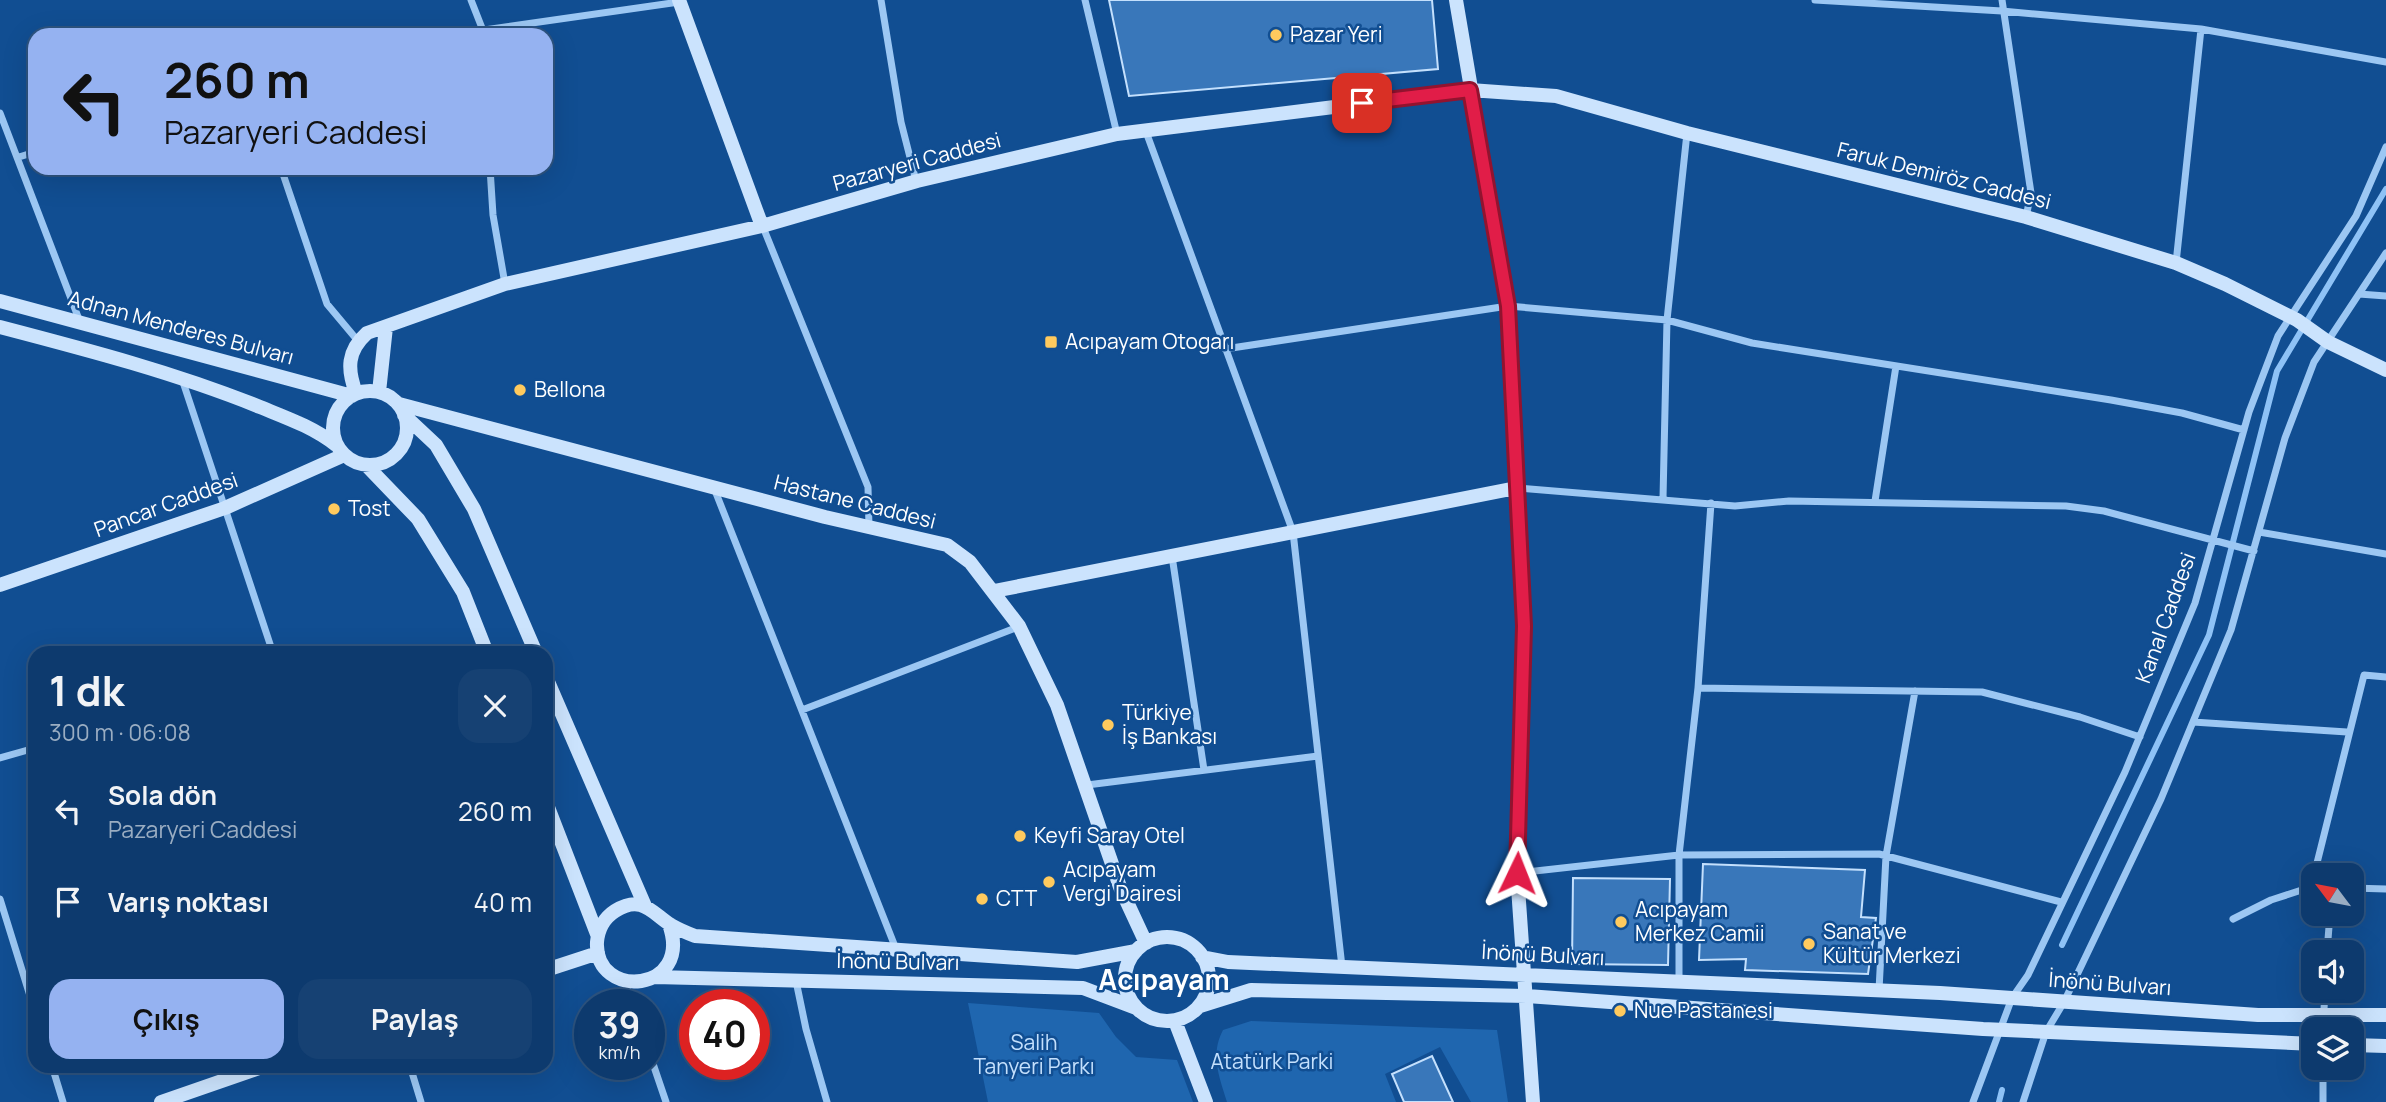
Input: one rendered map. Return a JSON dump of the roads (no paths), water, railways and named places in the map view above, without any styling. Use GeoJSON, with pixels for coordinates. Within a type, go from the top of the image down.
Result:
{"type":"FeatureCollection","features":[{"type":"Feature","properties":{"kind":"street"},"geometry":{"type":"LineString","coordinates":[[471,0],[482,28],[524,25],[679,1],[762,226],[867,487],[869,527]]}},
{"type":"Feature","properties":{"kind":"street"},"geometry":{"type":"LineString","coordinates":[[881,0],[901,122],[917,181]]}},
{"type":"Feature","properties":{"kind":"street"},"geometry":{"type":"LineString","coordinates":[[1085,0],[1116,134]]}},
{"type":"Feature","properties":{"kind":"street"},"geometry":{"type":"LineString","coordinates":[[1456,0],[1508,306],[1524,626],[1517,873],[1533,1102]]}},
{"type":"Feature","properties":{"kind":"street"},"geometry":{"type":"LineString","coordinates":[[1815,0],[2002,11],[2201,29],[2386,62]]}},
{"type":"Feature","properties":{"kind":"street"},"geometry":{"type":"LineString","coordinates":[[2002,0],[2031,193],[2026,217]]}},
{"type":"Feature","properties":{"kind":"street"},"geometry":{"type":"LineString","coordinates":[[2176,263],[2201,29]]}},
{"type":"Feature","properties":{"kind":"street","name":"Pazaryeri Caddesi"},"geometry":{"type":"LineString","coordinates":[[358,341],[367,333],[505,284],[762,226],[917,181],[1116,134],[1470,90]]}},
{"type":"Feature","properties":{"kind":"street","name":"Faruk Demiröz Caddesi"},"geometry":{"type":"LineString","coordinates":[[1470,90],[1556,96],[1687,132],[2026,217],[2176,263],[2294,318],[2323,338],[2386,369]]}},
{"type":"Feature","properties":{"kind":"street"},"geometry":{"type":"LineString","coordinates":[[0,113],[81,323]]}},
{"type":"Feature","properties":{"kind":"street"},"geometry":{"type":"LineString","coordinates":[[1144,129],[1293,532],[1342,967]]}},
{"type":"Feature","properties":{"kind":"street"},"geometry":{"type":"LineString","coordinates":[[1663,498],[1667,320],[1687,132]]}},
{"type":"Feature","properties":{"kind":"street","name":"Kanal Caddesi"},"geometry":{"type":"LineString","coordinates":[[1973,1102],[2012,998],[2028,975],[2140,737],[2195,603],[2215,542],[2244,430],[2278,336],[2294,318],[2356,216],[2386,147]]}},
{"type":"Feature","properties":{"kind":"street"},"geometry":{"type":"LineString","coordinates":[[19,157],[28,154]]}},
{"type":"Feature","properties":{"kind":"street"},"geometry":{"type":"LineString","coordinates":[[283,175],[327,304],[358,341],[350,362],[354,394]]}},
{"type":"Feature","properties":{"kind":"street"},"geometry":{"type":"LineString","coordinates":[[490,175],[505,284]]}},
{"type":"Feature","properties":{"kind":"street"},"geometry":{"type":"LineString","coordinates":[[2023,1102],[2046,1032],[2064,1002],[2161,799],[2231,630],[2286,438],[2323,338],[2359,294],[2386,253]]}},
{"type":"Feature","properties":{"kind":"street"},"geometry":{"type":"LineString","coordinates":[[2359,294],[2386,296]]}},
{"type":"Feature","properties":{"kind":"street","name":"Adnan Menderes Bulvarı"},"geometry":{"type":"LineString","coordinates":[[0,301],[354,394]]}},
{"type":"Feature","properties":{"kind":"street"},"geometry":{"type":"LineString","coordinates":[[1225,349],[1508,306],[1667,320],[1752,343],[2111,400],[2182,413],[2244,430]]}},
{"type":"Feature","properties":{"kind":"street"},"geometry":{"type":"LineString","coordinates":[[0,327],[182,378],[318,431],[340,450],[368,466],[418,519],[463,592],[484,646]]}},
{"type":"Feature","properties":{"kind":"street"},"geometry":{"type":"LineString","coordinates":[[379,392],[386,327]]}},
{"type":"Feature","properties":{"kind":"street"},"geometry":{"type":"LineString","coordinates":[[1875,501],[1896,366]]}},
{"type":"Feature","properties":{"kind":"street"},"geometry":{"type":"LineString","coordinates":[[182,378],[271,646]]}},
{"type":"Feature","properties":{"kind":"street"},"geometry":{"type":"LineString","coordinates":[[340,450],[333,420],[338,408],[354,394],[379,392],[402,410],[436,445],[474,509],[533,646]]}},
{"type":"Feature","properties":{"kind":"street"},"geometry":{"type":"LineString","coordinates":[[368,466],[392,458],[401,449],[405,438],[402,410]]}},
{"type":"Feature","properties":{"kind":"street","name":"Hastane Caddesi"},"geometry":{"type":"LineString","coordinates":[[402,410],[947,545],[970,562],[1019,626],[1057,705],[1087,785],[1141,947]]}},
{"type":"Feature","properties":{"kind":"street","name":"Pancar Caddesi"},"geometry":{"type":"LineString","coordinates":[[0,586],[225,508],[340,450]]}},
{"type":"Feature","properties":{"kind":"street"},"geometry":{"type":"LineString","coordinates":[[714,488],[897,950]]}},
{"type":"Feature","properties":{"kind":"street"},"geometry":{"type":"LineString","coordinates":[[994,592],[1516,488],[1735,506],[1789,501],[1875,501],[2066,506],[2104,512],[2253,551]]}},
{"type":"Feature","properties":{"kind":"street"},"geometry":{"type":"LineString","coordinates":[[1679,982],[1679,855],[1698,688],[1711,503]]}},
{"type":"Feature","properties":{"kind":"street"},"geometry":{"type":"LineString","coordinates":[[2259,532],[2386,554]]}},
{"type":"Feature","properties":{"kind":"street"},"geometry":{"type":"LineString","coordinates":[[1172,556],[1204,770]]}},
{"type":"Feature","properties":{"kind":"street"},"geometry":{"type":"LineString","coordinates":[[802,710],[1019,626]]}},
{"type":"Feature","properties":{"kind":"street"},"geometry":{"type":"LineString","coordinates":[[2317,863],[2347,732],[2364,675],[2386,677]]}},
{"type":"Feature","properties":{"kind":"street"},"geometry":{"type":"LineString","coordinates":[[1698,688],[1982,692],[2080,717],[2140,737]]}},
{"type":"Feature","properties":{"kind":"street"},"geometry":{"type":"LineString","coordinates":[[1879,990],[1886,856],[1915,691]]}},
{"type":"Feature","properties":{"kind":"street"},"geometry":{"type":"LineString","coordinates":[[553,693],[645,906]]}},
{"type":"Feature","properties":{"kind":"street"},"geometry":{"type":"LineString","coordinates":[[2193,722],[2347,732]]}},
{"type":"Feature","properties":{"kind":"street"},"geometry":{"type":"LineString","coordinates":[[0,758],[28,750]]}},
{"type":"Feature","properties":{"kind":"street"},"geometry":{"type":"LineString","coordinates":[[1087,785],[1318,756]]}},
{"type":"Feature","properties":{"kind":"street"},"geometry":{"type":"LineString","coordinates":[[553,820],[597,934],[601,964],[612,975],[625,982],[641,983],[655,977],[667,967],[673,953],[674,938],[669,924],[659,912],[645,906],[630,905],[616,910],[604,920],[597,934]]}},
{"type":"Feature","properties":{"kind":"street"},"geometry":{"type":"LineString","coordinates":[[1517,873],[1679,855],[1886,856],[2061,902]]}},
{"type":"Feature","properties":{"kind":"street"},"geometry":{"type":"LineString","coordinates":[[2364,889],[2386,890]]}},
{"type":"Feature","properties":{"kind":"street"},"geometry":{"type":"LineString","coordinates":[[2233,919],[2271,900],[2301,890]]}},
{"type":"Feature","properties":{"kind":"street"},"geometry":{"type":"LineString","coordinates":[[0,899],[28,989]]}},
{"type":"Feature","properties":{"kind":"street","name":"İnönü Bulvarı"},"geometry":{"type":"LineString","coordinates":[[669,924],[695,936],[1077,962],[1141,947]]}},
{"type":"Feature","properties":{"kind":"street"},"geometry":{"type":"LineString","coordinates":[[1158,939],[1183,940],[1202,957],[1209,981],[1200,1006],[1189,1015],[1175,1021],[1154,1019],[1136,1008],[1125,986],[1129,961],[1141,947],[1158,939]]}},
{"type":"Feature","properties":{"kind":"street"},"geometry":{"type":"LineString","coordinates":[[553,968],[598,953]]}},
{"type":"Feature","properties":{"kind":"street","name":"İnönü Bulvarı"},"geometry":{"type":"LineString","coordinates":[[1202,957],[1228,962],[1879,990],[2301,1020]]}},
{"type":"Feature","properties":{"kind":"street","name":"İnönü Bulvarı"},"geometry":{"type":"LineString","coordinates":[[655,977],[1083,988],[1136,1008]]}},
{"type":"Feature","properties":{"kind":"street"},"geometry":{"type":"LineString","coordinates":[[796,981],[806,1029],[827,1102]]}},
{"type":"Feature","properties":{"kind":"street"},"geometry":{"type":"LineString","coordinates":[[625,982],[628,989]]}},
{"type":"Feature","properties":{"kind":"street","name":"İnönü Bulvarı"},"geometry":{"type":"LineString","coordinates":[[1200,1006],[1251,990],[1527,996],[2000,1030],[2301,1043]]}},
{"type":"Feature","properties":{"kind":"street","name":"İnönü Bulvarı"},"geometry":{"type":"LineString","coordinates":[[2364,1017],[2386,1015]]}},
{"type":"Feature","properties":{"kind":"street"},"geometry":{"type":"LineString","coordinates":[[1175,1021],[1206,1102]]}},
{"type":"Feature","properties":{"kind":"street"},"geometry":{"type":"LineString","coordinates":[[2364,1045],[2386,1046]]}},
{"type":"Feature","properties":{"kind":"street"},"geometry":{"type":"LineString","coordinates":[[54,1073],[63,1102]]}},
{"type":"Feature","properties":{"kind":"street"},"geometry":{"type":"LineString","coordinates":[[161,1102],[245,1073]]}},
{"type":"Feature","properties":{"kind":"street"},"geometry":{"type":"LineString","coordinates":[[412,1073],[421,1102]]}},
{"type":"Feature","properties":{"kind":"street"},"geometry":{"type":"LineString","coordinates":[[659,1080],[666,1102]]}},
{"type":"Feature","properties":{"kind":"street"},"geometry":{"type":"LineString","coordinates":[[2323,1080],[2323,1102]]}},
{"type":"Feature","properties":{"kind":"waterway"},"geometry":{"type":"LineString","coordinates":[[2062,945],[2209,635],[2277,371],[2386,189]]}},
{"type":"Feature","properties":{"kind":"waterway"},"geometry":{"type":"LineString","coordinates":[[1999,1102],[2002,1090]]}},
{"type":"Feature","properties":{"kind":"place","name":"Pazar Yeri"},"geometry":{"type":"Point","coordinates":[1276,35]}},
{"type":"Feature","properties":{"kind":"place","name":"Acıpayam Otogarı"},"geometry":{"type":"Point","coordinates":[1051,342]}},
{"type":"Feature","properties":{"kind":"place","name":"Bellona"},"geometry":{"type":"Point","coordinates":[520,390]}},
{"type":"Feature","properties":{"kind":"place","name":"Tost"},"geometry":{"type":"Point","coordinates":[334,509]}},
{"type":"Feature","properties":{"kind":"place","name":"Türkiye İş Bankası"},"geometry":{"type":"Point","coordinates":[1108,725]}},
{"type":"Feature","properties":{"kind":"place","name":"Keyfi Saray Otel"},"geometry":{"type":"Point","coordinates":[1020,836]}},
{"type":"Feature","properties":{"kind":"place","name":"Acıpayam Vergi Dairesi"},"geometry":{"type":"Point","coordinates":[1049,882]}},
{"type":"Feature","properties":{"kind":"place","name":"CTT"},"geometry":{"type":"Point","coordinates":[982,899]}},
{"type":"Feature","properties":{"kind":"place","name":"Acıpayam Merkez Camii"},"geometry":{"type":"Point","coordinates":[1621,922]}},
{"type":"Feature","properties":{"kind":"place","name":"Sanat ve Kültür Merkezi"},"geometry":{"type":"Point","coordinates":[1809,944]}},
{"type":"Feature","properties":{"kind":"place","name":"Nue Pastanesi"},"geometry":{"type":"Point","coordinates":[1620,1011]}},
{"type":"Feature","properties":{"kind":"district","name":"Acıpayam"},"geometry":{"type":"Point","coordinates":[1164,980]}},
{"type":"Feature","properties":{"kind":"park label","name":"Salih Tanyeri Parkı"},"geometry":{"type":"Point","coordinates":[1034,1055]}},
{"type":"Feature","properties":{"kind":"park label","name":"Atatürk Parki"},"geometry":{"type":"Point","coordinates":[1272,1062]}}]}
